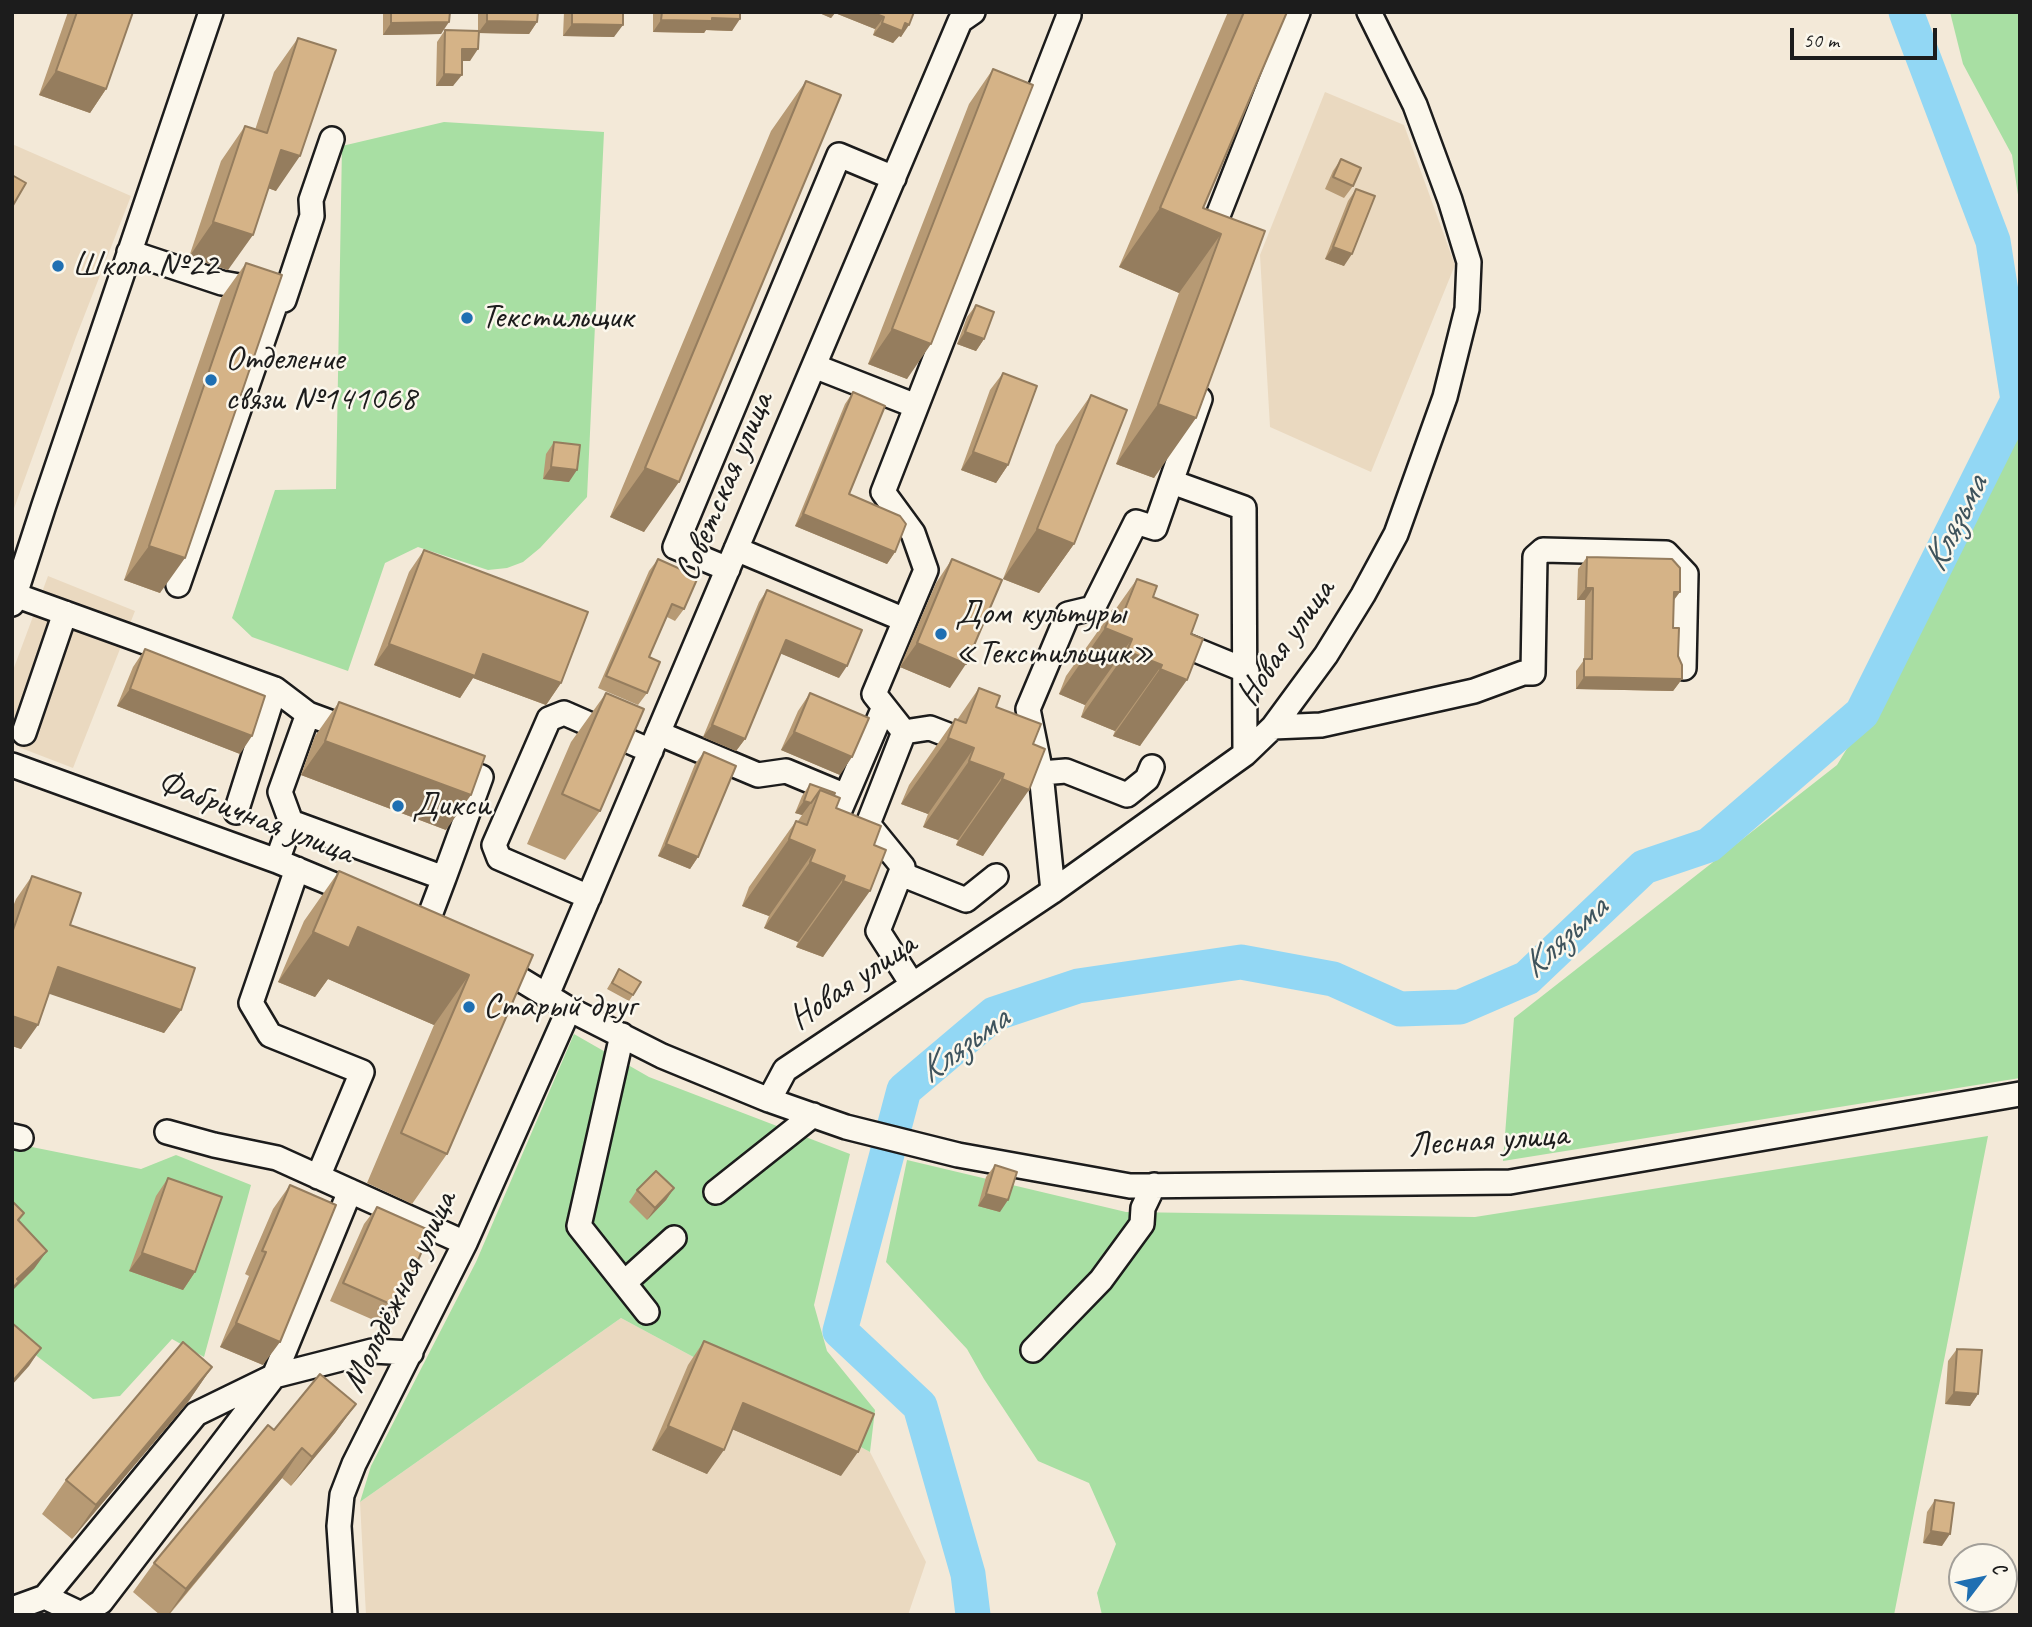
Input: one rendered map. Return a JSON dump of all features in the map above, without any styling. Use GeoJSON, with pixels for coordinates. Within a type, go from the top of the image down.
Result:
{"type":"FeatureCollection","features":[{"type":"Feature","properties":{"kind":"street"},"geometry":{"type":"LineString","coordinates":[[211,12],[14,600],[65,613],[275,689],[308,714],[370,736]]}},
{"type":"Feature","properties":{"kind":"street","name":"Советская улица"},"geometry":{"type":"LineString","coordinates":[[547,995],[960,21],[973,12]]}},
{"type":"Feature","properties":{"kind":"street"},"geometry":{"type":"LineString","coordinates":[[904,732],[874,694],[926,570],[913,533],[883,492],[1068,12]]}},
{"type":"Feature","properties":{"kind":"street"},"geometry":{"type":"LineString","coordinates":[[1208,241],[1298,12]]}},
{"type":"Feature","properties":{"kind":"street","name":"Новая улица"},"geometry":{"type":"LineString","coordinates":[[769,1100],[785,1070],[1053,891],[1245,754],[1273,727],[1326,655],[1363,595],[1396,534],[1445,397],[1467,309],[1469,262],[1450,200],[1415,105],[1369,12]]}},
{"type":"Feature","properties":{"kind":"street"},"geometry":{"type":"LineString","coordinates":[[129,252],[222,283],[245,287],[285,300],[312,216],[312,200],[332,139]]}},
{"type":"Feature","properties":{"kind":"street"},"geometry":{"type":"LineString","coordinates":[[894,178],[839,155],[675,547],[732,559],[905,620]]}},
{"type":"Feature","properties":{"kind":"street"},"geometry":{"type":"LineString","coordinates":[[178,585],[278,297]]}},
{"type":"Feature","properties":{"kind":"street"},"geometry":{"type":"LineString","coordinates":[[814,366],[916,406]]}},
{"type":"Feature","properties":{"kind":"street"},"geometry":{"type":"LineString","coordinates":[[1093,608],[1136,522],[1155,528],[1207,378]]}},
{"type":"Feature","properties":{"kind":"street"},"geometry":{"type":"LineString","coordinates":[[1172,482],[1244,508],[1247,671],[1245,754]]}},
{"type":"Feature","properties":{"kind":"street"},"geometry":{"type":"LineString","coordinates":[[1273,727],[1321,725],[1474,691],[1523,673],[1533,674],[1535,557],[1543,550],[1666,553],[1686,574],[1684,668]]}},
{"type":"Feature","properties":{"kind":"street"},"geometry":{"type":"LineString","coordinates":[[1053,891],[1040,765],[1028,709],[1068,614],[1093,608],[1118,618]]}},
{"type":"Feature","properties":{"kind":"street"},"geometry":{"type":"LineString","coordinates":[[24,733],[65,613]]}},
{"type":"Feature","properties":{"kind":"street"},"geometry":{"type":"LineString","coordinates":[[1144,629],[1247,671]]}},
{"type":"Feature","properties":{"kind":"street"},"geometry":{"type":"LineString","coordinates":[[236,812],[275,689]]}},
{"type":"Feature","properties":{"kind":"street"},"geometry":{"type":"LineString","coordinates":[[878,836],[864,847],[830,833],[884,707]]}},
{"type":"Feature","properties":{"kind":"street"},"geometry":{"type":"LineString","coordinates":[[589,897],[499,858],[494,845],[548,719],[564,713],[758,775],[786,771],[846,796]]}},
{"type":"Feature","properties":{"kind":"street"},"geometry":{"type":"LineString","coordinates":[[308,714],[279,792],[291,822],[287,865],[251,1003],[270,1035],[362,1072],[318,1177]]}},
{"type":"Feature","properties":{"kind":"street"},"geometry":{"type":"LineString","coordinates":[[904,732],[930,728],[989,751]]}},
{"type":"Feature","properties":{"kind":"street"},"geometry":{"type":"LineString","coordinates":[[904,732],[868,824],[903,867],[878,931],[912,984]]}},
{"type":"Feature","properties":{"kind":"street"},"geometry":{"type":"LineString","coordinates":[[428,923],[481,777],[432,759]]}},
{"type":"Feature","properties":{"kind":"street"},"geometry":{"type":"LineString","coordinates":[[1013,760],[1066,771],[1127,795],[1147,779],[1152,767]]}},
{"type":"Feature","properties":{"kind":"street","name":"Фабричная улица"},"geometry":{"type":"LineString","coordinates":[[12,765],[287,865],[380,904]]}},
{"type":"Feature","properties":{"kind":"street"},"geometry":{"type":"LineString","coordinates":[[291,822],[444,878]]}},
{"type":"Feature","properties":{"kind":"street"},"geometry":{"type":"LineString","coordinates":[[901,874],[966,900],[996,876]]}},
{"type":"Feature","properties":{"kind":"street"},"geometry":{"type":"LineString","coordinates":[[404,914],[428,923],[452,938]]}},
{"type":"Feature","properties":{"kind":"street"},"geometry":{"type":"LineString","coordinates":[[475,952],[569,1009],[662,1056],[813,1115]]}},
{"type":"Feature","properties":{"kind":"street","name":"Молодёжная улица"},"geometry":{"type":"LineString","coordinates":[[345,1615],[339,1526],[342,1495],[354,1464],[465,1243],[569,1009]]}},
{"type":"Feature","properties":{"kind":"street"},"geometry":{"type":"LineString","coordinates":[[622,1035],[579,1226],[647,1312]]}},
{"type":"Feature","properties":{"kind":"street","name":"Лесная улица"},"geometry":{"type":"LineString","coordinates":[[813,1115],[846,1127],[958,1155],[1130,1186],[1510,1182],[2020,1094]]}},
{"type":"Feature","properties":{"kind":"street"},"geometry":{"type":"LineString","coordinates":[[716,1192],[813,1115]]}},
{"type":"Feature","properties":{"kind":"street"},"geometry":{"type":"LineString","coordinates":[[167,1132],[277,1158],[465,1243]]}},
{"type":"Feature","properties":{"kind":"street"},"geometry":{"type":"LineString","coordinates":[[1033,1350],[1101,1280],[1142,1224],[1143,1208],[1154,1185]]}},
{"type":"Feature","properties":{"kind":"street"},"geometry":{"type":"LineString","coordinates":[[45,1597],[81,1614],[101,1602],[274,1376],[351,1191]]}},
{"type":"Feature","properties":{"kind":"street"},"geometry":{"type":"LineString","coordinates":[[624,1283],[674,1238]]}},
{"type":"Feature","properties":{"kind":"street"},"geometry":{"type":"LineString","coordinates":[[12,1609],[45,1597],[196,1414],[274,1376],[372,1351],[411,1353]]}},
{"type":"Feature","properties":{"kind":"shaded area"},"geometry":{"type":"Polygon","coordinates":[[[1325,92],[1404,125],[1455,265],[1371,472],[1270,427],[1260,255],[1325,92]]]}},
{"type":"Feature","properties":{"kind":"shaded area","name":"Школа №22"},"geometry":{"type":"Polygon","coordinates":[[[12,144],[131,196],[12,514],[12,144]]]}},
{"type":"Feature","properties":{"kind":"shaded area"},"geometry":{"type":"Polygon","coordinates":[[[48,576],[135,611],[73,768],[21,748],[12,741],[12,673],[48,576]]]}},
{"type":"Feature","properties":{"kind":"shaded area"},"geometry":{"type":"Polygon","coordinates":[[[621,1318],[870,1452],[926,1562],[908,1615],[366,1615],[360,1502],[621,1318]]]}},
{"type":"Feature","properties":{"kind":"green space"},"geometry":{"type":"Polygon","coordinates":[[[1950,12],[2020,12],[2020,208],[2012,155],[1963,64],[1950,12]]]}},
{"type":"Feature","properties":{"kind":"green space","name":"Текстильщик"},"geometry":{"type":"Polygon","coordinates":[[[444,122],[604,132],[587,497],[540,548],[523,562],[507,568],[488,570],[418,547],[385,563],[348,671],[252,637],[232,618],[275,490],[336,489],[342,146],[444,122]]]}},
{"type":"Feature","properties":{"kind":"green space"},"geometry":{"type":"Polygon","coordinates":[[[2020,376],[2020,1078],[1503,1161],[1514,1018],[1837,765],[1936,602],[2020,376]]]}},
{"type":"Feature","properties":{"kind":"green space"},"geometry":{"type":"Polygon","coordinates":[[[574,1034],[649,1077],[850,1154],[814,1305],[827,1351],[875,1410],[870,1452],[621,1318],[360,1502],[371,1466],[476,1262],[574,1034]]]}},
{"type":"Feature","properties":{"kind":"green space"},"geometry":{"type":"Polygon","coordinates":[[[1988,1136],[1894,1615],[1102,1615],[1097,1593],[1116,1544],[1089,1483],[1038,1461],[967,1349],[886,1262],[907,1160],[1126,1212],[1475,1217],[1988,1136]]]}},
{"type":"Feature","properties":{"kind":"green space"},"geometry":{"type":"Polygon","coordinates":[[[12,1143],[141,1169],[176,1155],[251,1185],[204,1357],[172,1339],[120,1396],[93,1399],[12,1337],[12,1143]]]}},
{"type":"Feature","properties":{"kind":"building"},"geometry":{"type":"Polygon","coordinates":[[[77,12],[133,12],[106,89],[56,71],[77,12]]]}},
{"type":"Feature","properties":{"kind":"building"},"geometry":{"type":"Polygon","coordinates":[[[391,12],[450,12],[449,22],[391,23],[391,12]]]}},
{"type":"Feature","properties":{"kind":"building"},"geometry":{"type":"Polygon","coordinates":[[[487,12],[538,12],[537,22],[487,21],[487,12]]]}},
{"type":"Feature","properties":{"kind":"building"},"geometry":{"type":"Polygon","coordinates":[[[572,12],[623,12],[623,25],[572,24],[572,12]]]}},
{"type":"Feature","properties":{"kind":"building"},"geometry":{"type":"Polygon","coordinates":[[[662,12],[740,12],[740,19],[661,20],[662,12]]]}},
{"type":"Feature","properties":{"kind":"building"},"geometry":{"type":"Polygon","coordinates":[[[871,12],[914,12],[909,25],[905,23],[902,31],[882,23],[884,17],[871,12]]]}},
{"type":"Feature","properties":{"kind":"building"},"geometry":{"type":"Polygon","coordinates":[[[1244,12],[1287,12],[1203,208],[1265,231],[1196,418],[1158,404],[1221,234],[1160,208],[1244,12]]]}},
{"type":"Feature","properties":{"kind":"building"},"geometry":{"type":"Polygon","coordinates":[[[445,30],[479,31],[478,49],[462,49],[462,75],[444,74],[445,30]]]}},
{"type":"Feature","properties":{"kind":"building"},"geometry":{"type":"Polygon","coordinates":[[[298,38],[336,50],[300,156],[281,150],[253,235],[213,222],[245,126],[267,133],[298,38]]]}},
{"type":"Feature","properties":{"kind":"building"},"geometry":{"type":"Polygon","coordinates":[[[993,69],[1033,85],[931,344],[892,329],[993,69]]]}},
{"type":"Feature","properties":{"kind":"building"},"geometry":{"type":"Polygon","coordinates":[[[806,81],[841,95],[679,482],[645,468],[806,81]]]}},
{"type":"Feature","properties":{"kind":"building"},"geometry":{"type":"Polygon","coordinates":[[[1341,159],[1361,168],[1353,186],[1333,177],[1341,159]]]}},
{"type":"Feature","properties":{"kind":"building"},"geometry":{"type":"Polygon","coordinates":[[[12,175],[26,183],[12,207],[12,175]]]}},
{"type":"Feature","properties":{"kind":"building"},"geometry":{"type":"Polygon","coordinates":[[[1356,189],[1375,196],[1352,254],[1333,247],[1356,189]]]}},
{"type":"Feature","properties":{"kind":"building"},"geometry":{"type":"Polygon","coordinates":[[[246,263],[282,275],[185,558],[149,546],[246,263]]]}},
{"type":"Feature","properties":{"kind":"building"},"geometry":{"type":"Polygon","coordinates":[[[976,305],[994,312],[984,339],[965,332],[976,305]]]}},
{"type":"Feature","properties":{"kind":"building"},"geometry":{"type":"Polygon","coordinates":[[[1003,373],[1037,386],[1008,465],[973,452],[1003,373]]]}},
{"type":"Feature","properties":{"kind":"building"},"geometry":{"type":"Polygon","coordinates":[[[853,392],[885,406],[849,494],[900,516],[906,524],[895,552],[803,514],[853,392]]]}},
{"type":"Feature","properties":{"kind":"building"},"geometry":{"type":"Polygon","coordinates":[[[1091,395],[1127,410],[1074,544],[1037,529],[1091,395]]]}},
{"type":"Feature","properties":{"kind":"building"},"geometry":{"type":"Polygon","coordinates":[[[554,442],[580,445],[577,470],[551,467],[554,442]]]}},
{"type":"Feature","properties":{"kind":"building"},"geometry":{"type":"Polygon","coordinates":[[[424,550],[588,612],[561,683],[483,654],[475,676],[389,644],[424,550]]]}},
{"type":"Feature","properties":{"kind":"building"},"geometry":{"type":"Polygon","coordinates":[[[1587,557],[1672,559],[1680,568],[1680,592],[1674,592],[1673,628],[1679,628],[1678,656],[1682,665],[1682,679],[1584,677],[1584,659],[1592,659],[1593,588],[1586,588],[1587,557]]]}},
{"type":"Feature","properties":{"kind":"building"},"geometry":{"type":"Polygon","coordinates":[[[658,559],[698,577],[684,609],[672,604],[649,657],[660,662],[647,693],[606,676],[658,559]]]}},
{"type":"Feature","properties":{"kind":"building"},"geometry":{"type":"Polygon","coordinates":[[[952,559],[1002,580],[966,664],[917,643],[952,559]]]}},
{"type":"Feature","properties":{"kind":"building"},"geometry":{"type":"Polygon","coordinates":[[[1137,579],[1157,586],[1153,597],[1198,615],[1191,634],[1203,639],[1187,680],[1160,669],[1162,665],[1127,651],[1132,639],[1105,628],[1113,610],[1123,614],[1137,579]]]}},
{"type":"Feature","properties":{"kind":"building"},"geometry":{"type":"Polygon","coordinates":[[[767,590],[862,630],[847,666],[786,640],[745,739],[712,725],[767,590]]]}},
{"type":"Feature","properties":{"kind":"building"},"geometry":{"type":"Polygon","coordinates":[[[145,649],[265,696],[252,736],[130,689],[145,649]]]}},
{"type":"Feature","properties":{"kind":"building"},"geometry":{"type":"Polygon","coordinates":[[[979,688],[1000,696],[996,707],[1041,724],[1033,744],[1045,749],[1029,790],[1002,779],[1004,774],[969,761],[974,748],[948,738],[955,719],[966,723],[979,688]]]}},
{"type":"Feature","properties":{"kind":"building"},"geometry":{"type":"Polygon","coordinates":[[[606,693],[644,709],[600,811],[562,794],[606,693]]]}},
{"type":"Feature","properties":{"kind":"building"},"geometry":{"type":"Polygon","coordinates":[[[810,693],[869,718],[852,757],[794,732],[810,693]]]}},
{"type":"Feature","properties":{"kind":"building"},"geometry":{"type":"Polygon","coordinates":[[[339,702],[485,756],[471,795],[325,741],[339,702]]]}},
{"type":"Feature","properties":{"kind":"building"},"geometry":{"type":"Polygon","coordinates":[[[704,752],[736,766],[698,857],[666,844],[704,752]]]}},
{"type":"Feature","properties":{"kind":"building"},"geometry":{"type":"Polygon","coordinates":[[[810,784],[835,793],[834,795],[820,790],[811,803],[804,801],[810,784]]]}},
{"type":"Feature","properties":{"kind":"building"},"geometry":{"type":"Polygon","coordinates":[[[820,790],[840,798],[836,808],[881,826],[874,845],[886,850],[870,891],[843,881],[845,876],[810,862],[815,850],[789,839],[796,821],[807,825],[820,790]]]}},
{"type":"Feature","properties":{"kind":"building"},"geometry":{"type":"Polygon","coordinates":[[[339,871],[533,955],[447,1154],[401,1133],[469,975],[358,927],[349,948],[313,932],[339,871]]]}},
{"type":"Feature","properties":{"kind":"building"},"geometry":{"type":"Polygon","coordinates":[[[32,876],[81,893],[70,925],[195,968],[181,1010],[58,967],[38,1025],[12,1016],[12,933],[32,876]]]}},
{"type":"Feature","properties":{"kind":"building"},"geometry":{"type":"Polygon","coordinates":[[[619,969],[641,982],[633,995],[612,983],[619,969]]]}},
{"type":"Feature","properties":{"kind":"building"},"geometry":{"type":"Polygon","coordinates":[[[995,1165],[1017,1172],[1008,1200],[986,1194],[995,1165]]]}},
{"type":"Feature","properties":{"kind":"building"},"geometry":{"type":"Polygon","coordinates":[[[656,1171],[674,1188],[655,1208],[637,1190],[656,1171]]]}},
{"type":"Feature","properties":{"kind":"building"},"geometry":{"type":"Polygon","coordinates":[[[168,1178],[222,1197],[195,1272],[142,1253],[168,1178]]]}},
{"type":"Feature","properties":{"kind":"building"},"geometry":{"type":"Polygon","coordinates":[[[290,1185],[336,1205],[280,1342],[236,1323],[290,1185]]]}},
{"type":"Feature","properties":{"kind":"building"},"geometry":{"type":"Polygon","coordinates":[[[12,1201],[24,1213],[18,1220],[47,1251],[17,1279],[19,1281],[12,1289],[12,1201]]]}},
{"type":"Feature","properties":{"kind":"building"},"geometry":{"type":"Polygon","coordinates":[[[377,1207],[431,1231],[397,1307],[343,1283],[377,1207]]]}},
{"type":"Feature","properties":{"kind":"building"},"geometry":{"type":"Polygon","coordinates":[[[12,1323],[41,1348],[12,1382],[12,1323]]]}},
{"type":"Feature","properties":{"kind":"building"},"geometry":{"type":"Polygon","coordinates":[[[704,1341],[874,1414],[858,1452],[743,1403],[724,1450],[668,1426],[704,1341]]]}},
{"type":"Feature","properties":{"kind":"building"},"geometry":{"type":"Polygon","coordinates":[[[183,1342],[212,1367],[96,1505],[66,1480],[183,1342]]]}},
{"type":"Feature","properties":{"kind":"building"},"geometry":{"type":"Polygon","coordinates":[[[1957,1349],[1982,1350],[1978,1394],[1954,1392],[1957,1349]]]}},
{"type":"Feature","properties":{"kind":"building"},"geometry":{"type":"Polygon","coordinates":[[[320,1374],[356,1404],[312,1457],[302,1448],[186,1589],[154,1563],[268,1425],[274,1430],[320,1374]]]}},
{"type":"Feature","properties":{"kind":"building"},"geometry":{"type":"Polygon","coordinates":[[[1935,1500],[1954,1503],[1950,1534],[1931,1531],[1935,1500]]]}},
{"type":"Feature","properties":{"kind":"waterway","name":"Клязьма"},"geometry":{"type":"LineString","coordinates":[[973,1615],[968,1574],[920,1406],[840,1331],[904,1090],[994,1014],[1078,986],[1241,962],[1333,979],[1400,1009],[1460,1007],[1527,978],[1644,867],[1709,845],[1862,713],[2018,400],[1993,241],[1906,12]]}},
{"type":"Feature","properties":{"kind":"place","name":"Школа №22"},"geometry":{"type":"Point","coordinates":[58,266]}},
{"type":"Feature","properties":{"kind":"place","name":"Текстильщик"},"geometry":{"type":"Point","coordinates":[467,318]}},
{"type":"Feature","properties":{"kind":"place","name":"Отделение связи №141068"},"geometry":{"type":"Point","coordinates":[211,380]}},
{"type":"Feature","properties":{"kind":"place","name":"Дом культуры «Текстильщик»"},"geometry":{"type":"Point","coordinates":[941,634]}},
{"type":"Feature","properties":{"kind":"place","name":"Дикси"},"geometry":{"type":"Point","coordinates":[398,806]}},
{"type":"Feature","properties":{"kind":"place","name":"Старый друг"},"geometry":{"type":"Point","coordinates":[469,1007]}}]}
